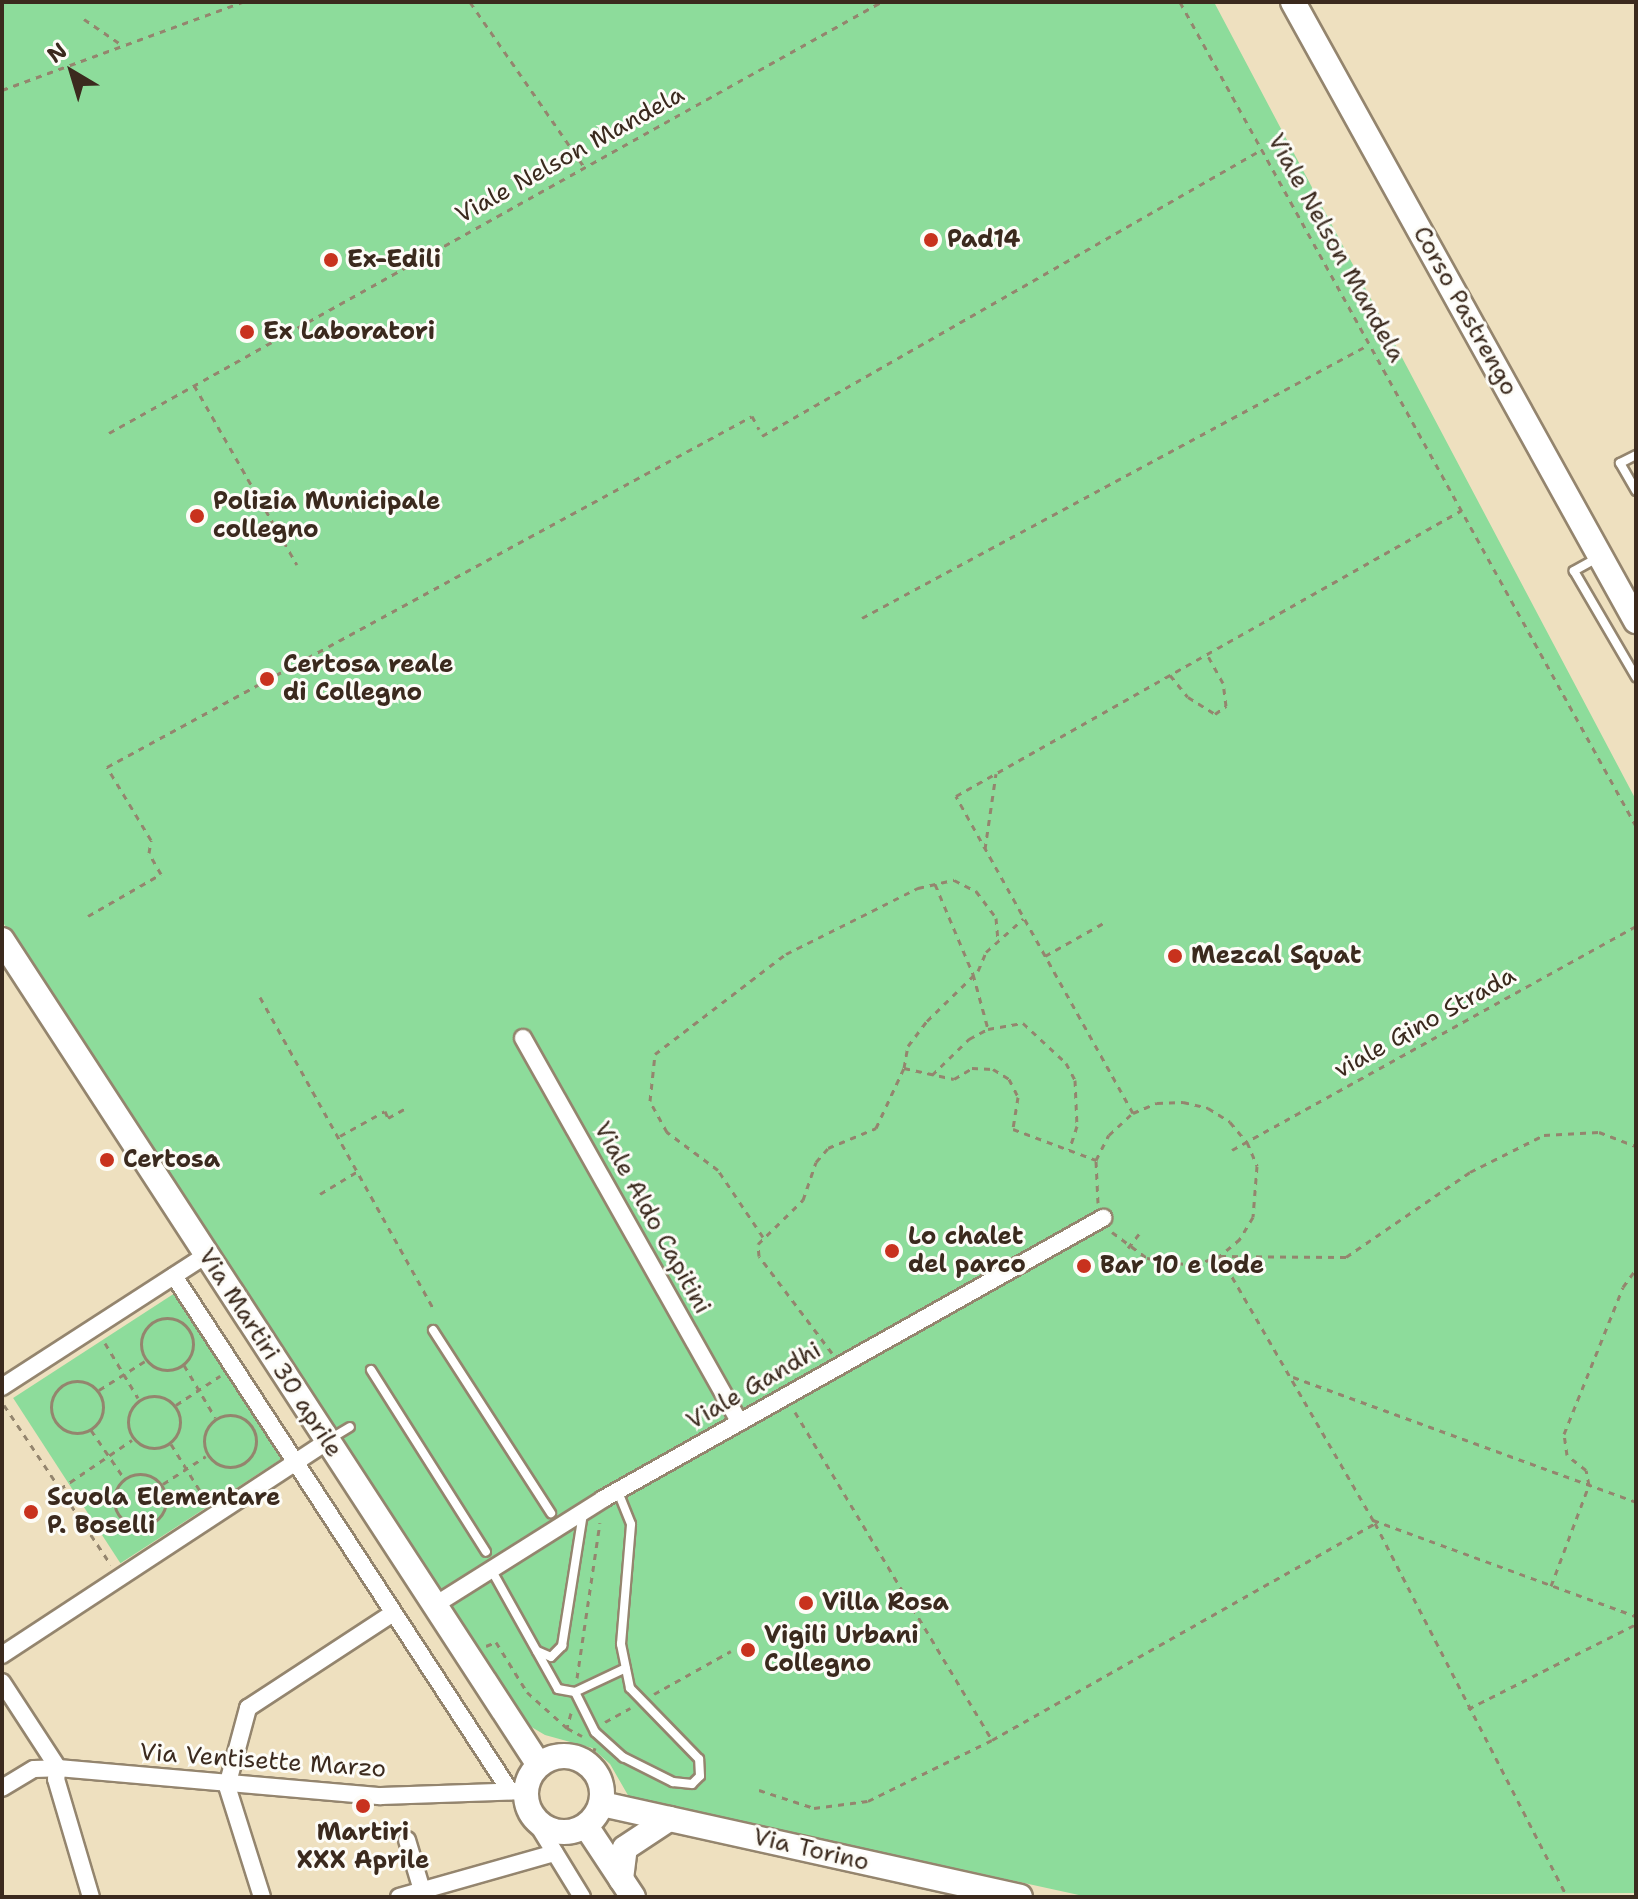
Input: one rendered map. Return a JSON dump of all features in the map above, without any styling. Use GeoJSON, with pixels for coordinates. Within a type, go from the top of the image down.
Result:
{"type":"FeatureCollection","features":[{"type":"Feature","properties":{"kind":"street","name":"Corso Pastrengo"},"geometry":{"type":"LineString","coordinates":[[1293,2],[1600,556],[1633,610]]}},
{"type":"Feature","properties":{"kind":"street","name":"Via Martiri 30 aprile"},"geometry":{"type":"LineString","coordinates":[[2,940],[539,1765]]}},
{"type":"Feature","properties":{"kind":"street","name":"Viale Aldo Capitini"},"geometry":{"type":"LineString","coordinates":[[523,1038],[739,1422]]}},
{"type":"Feature","properties":{"kind":"street","name":"Viale Gandhi"},"geometry":{"type":"LineString","coordinates":[[435,1605],[611,1495],[1103,1218]]}},
{"type":"Feature","properties":{"kind":"street"},"geometry":{"type":"LineString","coordinates":[[2,1387],[206,1255]]}},
{"type":"Feature","properties":{"kind":"street","name":"Via Martiri 30 aprile"},"geometry":{"type":"LineString","coordinates":[[174,1276],[393,1613],[518,1791]]}},
{"type":"Feature","properties":{"kind":"street"},"geometry":{"type":"LineString","coordinates":[[2,1655],[328,1441]]}},
{"type":"Feature","properties":{"kind":"street"},"geometry":{"type":"LineString","coordinates":[[262,1897],[227,1786],[248,1708],[393,1613]]}},
{"type":"Feature","properties":{"kind":"street"},"geometry":{"type":"LineString","coordinates":[[2,1682],[58,1768],[56,1779],[91,1897]]}},
{"type":"Feature","properties":{"kind":"street"},"geometry":{"type":"LineString","coordinates":[[533,1817],[558,1832],[586,1826],[602,1804],[603,1790],[590,1764],[563,1755],[539,1765],[518,1791],[533,1817],[582,1897]]}},
{"type":"Feature","properties":{"kind":"street","name":"Via Ventisette Marzo"},"geometry":{"type":"LineString","coordinates":[[2,1788],[34,1769],[58,1768],[227,1786],[381,1796],[518,1791]]}},
{"type":"Feature","properties":{"kind":"street","name":"Via Torino"},"geometry":{"type":"LineString","coordinates":[[602,1804],[1020,1897]]}},
{"type":"Feature","properties":{"kind":"street"},"geometry":{"type":"LineString","coordinates":[[627,1888],[625,1848],[669,1819]]}},
{"type":"Feature","properties":{"kind":"street"},"geometry":{"type":"LineString","coordinates":[[586,1826],[627,1888]]}},
{"type":"Feature","properties":{"kind":"street"},"geometry":{"type":"LineString","coordinates":[[407,1840],[423,1894]]}},
{"type":"Feature","properties":{"kind":"street"},"geometry":{"type":"LineString","coordinates":[[399,1897],[423,1894],[555,1853]]}},
{"type":"Feature","properties":{"kind":"lane"},"geometry":{"type":"LineString","coordinates":[[1636,455],[1620,463],[1636,491]]}},
{"type":"Feature","properties":{"kind":"lane"},"geometry":{"type":"LineString","coordinates":[[1600,556],[1574,571],[1636,677]]}},
{"type":"Feature","properties":{"kind":"lane"},"geometry":{"type":"LineString","coordinates":[[433,1330],[551,1513]]}},
{"type":"Feature","properties":{"kind":"lane"},"geometry":{"type":"LineString","coordinates":[[371,1370],[486,1552]]}},
{"type":"Feature","properties":{"kind":"lane"},"geometry":{"type":"LineString","coordinates":[[328,1441],[350,1427]]}},
{"type":"Feature","properties":{"kind":"lane"},"geometry":{"type":"LineString","coordinates":[[575,1692],[595,1732],[653,1776],[692,1784],[700,1776],[699,1759],[642,1705],[630,1688],[621,1644],[631,1524],[611,1495]]}},
{"type":"Feature","properties":{"kind":"lane"},"geometry":{"type":"LineString","coordinates":[[536,1651],[551,1657],[562,1646],[583,1513]]}},
{"type":"Feature","properties":{"kind":"lane"},"geometry":{"type":"LineString","coordinates":[[492,1571],[558,1689],[575,1692],[626,1668]]}},
{"type":"Feature","properties":{"kind":"path"},"geometry":{"type":"LineString","coordinates":[[2,90],[243,2]]}},
{"type":"Feature","properties":{"kind":"path"},"geometry":{"type":"LineString","coordinates":[[470,2],[585,168]]}},
{"type":"Feature","properties":{"kind":"path","name":"Viale Nelson Mandela"},"geometry":{"type":"LineString","coordinates":[[109,433],[881,2]]}},
{"type":"Feature","properties":{"kind":"path","name":"Viale Nelson Mandela"},"geometry":{"type":"LineString","coordinates":[[1180,2],[1636,826]]}},
{"type":"Feature","properties":{"kind":"path"},"geometry":{"type":"LineString","coordinates":[[84,19],[122,45]]}},
{"type":"Feature","properties":{"kind":"path"},"geometry":{"type":"LineString","coordinates":[[762,436],[1261,150]]}},
{"type":"Feature","properties":{"kind":"path"},"geometry":{"type":"LineString","coordinates":[[862,618],[1368,345]]}},
{"type":"Feature","properties":{"kind":"path"},"geometry":{"type":"LineString","coordinates":[[194,385],[297,565]]}},
{"type":"Feature","properties":{"kind":"path"},"geometry":{"type":"LineString","coordinates":[[88,916],[161,874],[149,853],[151,840],[107,767],[752,416],[759,429]]}},
{"type":"Feature","properties":{"kind":"path"},"geometry":{"type":"LineString","coordinates":[[1133,1113],[956,796],[1462,510]]}},
{"type":"Feature","properties":{"kind":"path"},"geometry":{"type":"LineString","coordinates":[[1170,675],[1188,697],[1215,714],[1226,706],[1223,683],[1207,654]]}},
{"type":"Feature","properties":{"kind":"path"},"geometry":{"type":"LineString","coordinates":[[985,849],[996,774]]}},
{"type":"Feature","properties":{"kind":"path"},"geometry":{"type":"LineString","coordinates":[[763,1237],[718,1170],[667,1132],[650,1101],[655,1054],[786,954],[918,888],[954,880],[976,891],[996,918],[998,941]]}},
{"type":"Feature","properties":{"kind":"path"},"geometry":{"type":"LineString","coordinates":[[935,884],[973,974],[988,1029]]}},
{"type":"Feature","properties":{"kind":"path"},"geometry":{"type":"LineString","coordinates":[[840,1364],[759,1256],[763,1237],[803,1200],[816,1162],[828,1148],[876,1128],[904,1068],[908,1046],[973,974],[998,941],[1023,919]]}},
{"type":"Feature","properties":{"kind":"path"},"geometry":{"type":"LineString","coordinates":[[1045,956],[1107,921]]}},
{"type":"Feature","properties":{"kind":"path","name":"viale Gino Strada"},"geometry":{"type":"LineString","coordinates":[[1232,1150],[1636,926]]}},
{"type":"Feature","properties":{"kind":"path"},"geometry":{"type":"LineString","coordinates":[[260,997],[434,1309]]}},
{"type":"Feature","properties":{"kind":"path"},"geometry":{"type":"LineString","coordinates":[[932,1075],[948,1055],[988,1029],[1023,1023],[1066,1063],[1079,1101],[1069,1150]]}},
{"type":"Feature","properties":{"kind":"path"},"geometry":{"type":"LineString","coordinates":[[904,1068],[954,1079],[972,1068],[993,1069],[1009,1079],[1018,1097],[1013,1129],[1096,1160]]}},
{"type":"Feature","properties":{"kind":"path"},"geometry":{"type":"LineString","coordinates":[[1220,1256],[1253,1217],[1257,1166],[1247,1142],[1230,1122],[1196,1105],[1157,1103],[1133,1113],[1109,1135],[1096,1160],[1096,1198],[1103,1218],[1128,1248],[1194,1265],[1220,1256],[1346,1257],[1470,1172],[1544,1135],[1599,1132],[1636,1146]]}},
{"type":"Feature","properties":{"kind":"path"},"geometry":{"type":"LineString","coordinates":[[338,1137],[385,1111],[388,1118],[406,1108]]}},
{"type":"Feature","properties":{"kind":"path"},"geometry":{"type":"LineString","coordinates":[[320,1194],[358,1171]]}},
{"type":"Feature","properties":{"kind":"path"},"geometry":{"type":"LineString","coordinates":[[1128,1248],[1142,1230]]}},
{"type":"Feature","properties":{"kind":"path"},"geometry":{"type":"LineString","coordinates":[[1220,1256],[1374,1521],[1567,1897]]}},
{"type":"Feature","properties":{"kind":"path"},"geometry":{"type":"LineString","coordinates":[[1551,1586],[1589,1485],[1586,1470],[1567,1455],[1564,1434],[1623,1287],[1636,1269]]}},
{"type":"Feature","properties":{"kind":"path"},"geometry":{"type":"LineString","coordinates":[[170,1316],[190,1328],[194,1347],[184,1365],[163,1371],[145,1361],[140,1340],[150,1322],[170,1316]]}},
{"type":"Feature","properties":{"kind":"path"},"geometry":{"type":"LineString","coordinates":[[94,1326],[139,1399]]}},
{"type":"Feature","properties":{"kind":"path"},"geometry":{"type":"LineString","coordinates":[[99,1390],[145,1361]]}},
{"type":"Feature","properties":{"kind":"path"},"geometry":{"type":"LineString","coordinates":[[184,1365],[215,1417]]}},
{"type":"Feature","properties":{"kind":"path"},"geometry":{"type":"LineString","coordinates":[[176,1406],[233,1367]]}},
{"type":"Feature","properties":{"kind":"path"},"geometry":{"type":"LineString","coordinates":[[1293,1377],[1636,1502]]}},
{"type":"Feature","properties":{"kind":"path"},"geometry":{"type":"LineString","coordinates":[[81,1379],[99,1390],[105,1410],[91,1430],[74,1434],[56,1424],[50,1403],[60,1385],[81,1379]]}},
{"type":"Feature","properties":{"kind":"path"},"geometry":{"type":"LineString","coordinates":[[157,1395],[176,1406],[181,1426],[171,1444],[151,1450],[132,1440],[127,1419],[139,1399],[157,1395]]}},
{"type":"Feature","properties":{"kind":"path"},"geometry":{"type":"LineString","coordinates":[[785,1395],[992,1740]]}},
{"type":"Feature","properties":{"kind":"path"},"geometry":{"type":"LineString","coordinates":[[2,1402],[119,1578]]}},
{"type":"Feature","properties":{"kind":"path"},"geometry":{"type":"LineString","coordinates":[[233,1413],[252,1425],[257,1444],[247,1462],[226,1468],[206,1456],[202,1437],[215,1417],[233,1413]]}},
{"type":"Feature","properties":{"kind":"path"},"geometry":{"type":"LineString","coordinates":[[91,1430],[124,1478]]}},
{"type":"Feature","properties":{"kind":"path"},"geometry":{"type":"LineString","coordinates":[[60,1489],[132,1440]]}},
{"type":"Feature","properties":{"kind":"path"},"geometry":{"type":"LineString","coordinates":[[171,1444],[215,1514]]}},
{"type":"Feature","properties":{"kind":"path"},"geometry":{"type":"LineString","coordinates":[[163,1484],[206,1456]]}},
{"type":"Feature","properties":{"kind":"path"},"geometry":{"type":"LineString","coordinates":[[144,1473],[163,1484],[168,1503],[157,1521],[137,1527],[119,1517],[113,1496],[124,1478],[144,1473]]}},
{"type":"Feature","properties":{"kind":"path"},"geometry":{"type":"LineString","coordinates":[[575,1692],[611,1495]]}},
{"type":"Feature","properties":{"kind":"path"},"geometry":{"type":"LineString","coordinates":[[759,1790],[814,1808],[868,1801],[992,1740],[1374,1521],[1636,1616]]}},
{"type":"Feature","properties":{"kind":"path"},"geometry":{"type":"LineString","coordinates":[[1468,1709],[1636,1624]]}},
{"type":"Feature","properties":{"kind":"path"},"geometry":{"type":"LineString","coordinates":[[476,1634],[485,1646],[496,1642],[536,1702],[567,1728]]}},
{"type":"Feature","properties":{"kind":"green space"},"geometry":{"type":"Polygon","coordinates":[[[2,2],[1214,2],[1636,800],[1636,1893],[1088,1897],[629,1797],[610,1764],[592,1748],[545,1735],[528,1725],[2,921],[2,2]]]}},
{"type":"Feature","properties":{"kind":"green space"},"geometry":{"type":"Polygon","coordinates":[[[175,1293],[282,1458],[120,1563],[13,1398],[175,1293]]]}},
{"type":"Feature","properties":{"kind":"place","name":"Pad14"},"geometry":{"type":"Point","coordinates":[931,240]}},
{"type":"Feature","properties":{"kind":"place","name":"Ex-Edili"},"geometry":{"type":"Point","coordinates":[331,260]}},
{"type":"Feature","properties":{"kind":"place","name":"Ex Laboratori"},"geometry":{"type":"Point","coordinates":[247,332]}},
{"type":"Feature","properties":{"kind":"place","name":"Polizia Municipale collegno"},"geometry":{"type":"Point","coordinates":[197,516]}},
{"type":"Feature","properties":{"kind":"place","name":"Certosa reale di Collegno"},"geometry":{"type":"Point","coordinates":[267,679]}},
{"type":"Feature","properties":{"kind":"place","name":"Mezcal Squat"},"geometry":{"type":"Point","coordinates":[1175,956]}},
{"type":"Feature","properties":{"kind":"place","name":"Certosa"},"geometry":{"type":"Point","coordinates":[107,1160]}},
{"type":"Feature","properties":{"kind":"place","name":"Lo chalet del parco"},"geometry":{"type":"Point","coordinates":[892,1251]}},
{"type":"Feature","properties":{"kind":"place","name":"Bar 10 e lode"},"geometry":{"type":"Point","coordinates":[1084,1266]}},
{"type":"Feature","properties":{"kind":"place","name":"Scuola Elementare P. Boselli"},"geometry":{"type":"Point","coordinates":[31,1512]}},
{"type":"Feature","properties":{"kind":"place","name":"Villa Rosa"},"geometry":{"type":"Point","coordinates":[806,1603]}},
{"type":"Feature","properties":{"kind":"place","name":"Vigili Urbani Collegno"},"geometry":{"type":"Point","coordinates":[748,1650]}},
{"type":"Feature","properties":{"kind":"place","name":"Martiri XXX Aprile"},"geometry":{"type":"Point","coordinates":[363,1806]}}]}
